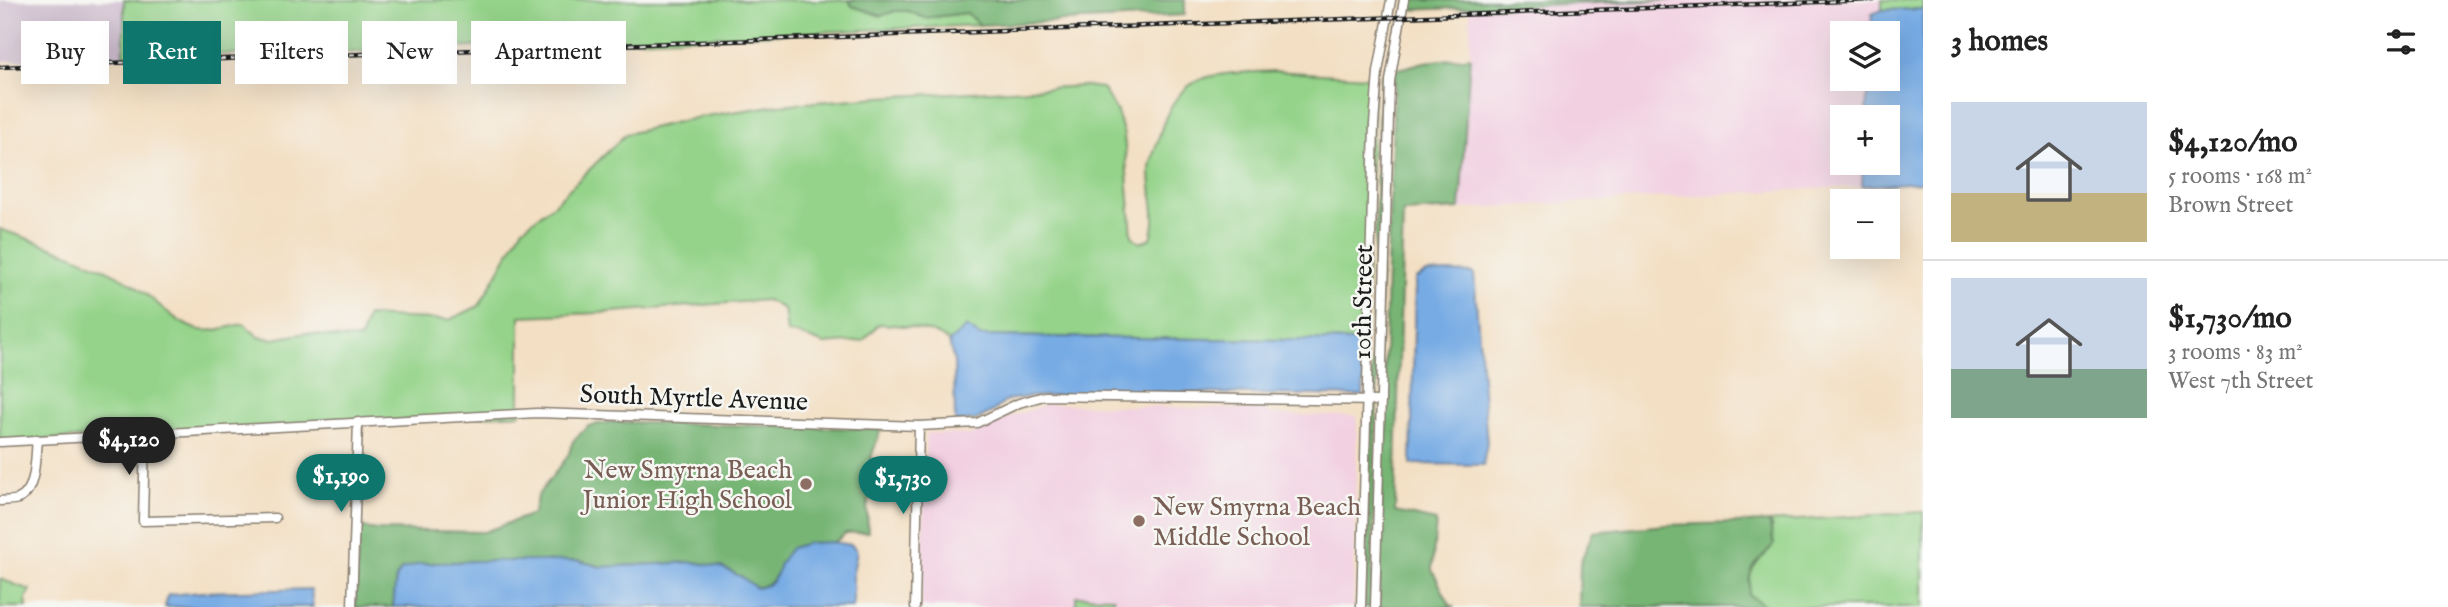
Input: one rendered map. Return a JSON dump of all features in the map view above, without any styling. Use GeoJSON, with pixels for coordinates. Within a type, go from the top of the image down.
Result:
{"type":"FeatureCollection","features":[{"type":"Feature","properties":{"kind":"street","name":"10th Street"},"geometry":{"type":"LineString","coordinates":[[1361,607],[1374,124],[1381,48],[1391,0]]}},
{"type":"Feature","properties":{"kind":"street","name":"10th Street"},"geometry":{"type":"LineString","coordinates":[[1375,607],[1390,81],[1404,0]]}},
{"type":"Feature","properties":{"kind":"street"},"geometry":{"type":"LineString","coordinates":[[1381,48],[1394,48]]}},
{"type":"Feature","properties":{"kind":"street","name":"South Myrtle Avenue"},"geometry":{"type":"LineString","coordinates":[[0,442],[537,413],[919,426],[978,423],[1019,403],[1044,396],[1381,401]]}},
{"type":"Feature","properties":{"kind":"street"},"geometry":{"type":"LineString","coordinates":[[352,607],[358,422]]}},
{"type":"Feature","properties":{"kind":"street"},"geometry":{"type":"LineString","coordinates":[[915,607],[919,426]]}},
{"type":"Feature","properties":{"kind":"street"},"geometry":{"type":"LineString","coordinates":[[145,433],[142,522],[275,518]]}},
{"type":"Feature","properties":{"kind":"street"},"geometry":{"type":"LineString","coordinates":[[0,501],[20,498],[28,490],[34,471],[37,439]]}},
{"type":"Feature","properties":{"kind":"shaded area"},"geometry":{"type":"Polygon","coordinates":[[[0,0],[124,0],[123,58],[109,58],[109,21],[21,21],[21,60],[0,61],[0,0]]]}},
{"type":"Feature","properties":{"kind":"shaded area"},"geometry":{"type":"Polygon","coordinates":[[[1678,0],[1882,0],[1882,10],[1872,14],[1872,21],[1830,21],[1830,91],[1867,91],[1867,105],[1830,105],[1830,175],[1862,175],[1862,186],[1460,209],[1470,57],[1470,9],[1678,0]]]}},
{"type":"Feature","properties":{"kind":"shaded area","name":"New Smyrna Beach Middle School"},"geometry":{"type":"Polygon","coordinates":[[[1049,404],[1258,410],[1277,415],[1357,416],[1353,607],[921,607],[926,433],[972,435],[1007,417],[1049,404]]]}},
{"type":"Feature","properties":{"kind":"green space"},"geometry":{"type":"Polygon","coordinates":[[[124,0],[849,0],[852,6],[881,15],[908,11],[926,18],[967,13],[980,25],[626,40],[626,21],[471,21],[471,47],[457,48],[457,21],[362,21],[362,52],[348,52],[348,21],[235,21],[235,54],[221,54],[221,21],[124,21],[124,0]]]}},
{"type":"Feature","properties":{"kind":"green space"},"geometry":{"type":"Polygon","coordinates":[[[849,0],[1185,0],[1185,15],[980,25],[967,13],[925,18],[908,11],[895,11],[881,16],[852,6],[849,0]]]}},
{"type":"Feature","properties":{"kind":"green space"},"geometry":{"type":"Polygon","coordinates":[[[1408,0],[1678,0],[1406,10],[1408,0]]]}},
{"type":"Feature","properties":{"kind":"green space"},"geometry":{"type":"Polygon","coordinates":[[[1882,0],[1923,0],[1923,9],[1882,10],[1882,0]]]}},
{"type":"Feature","properties":{"kind":"green space"},"geometry":{"type":"Polygon","coordinates":[[[1470,57],[1460,209],[1403,212],[1395,512],[1436,521],[1432,570],[1450,605],[1455,607],[1379,607],[1395,70],[1424,62],[1470,57]]]}},
{"type":"Feature","properties":{"kind":"green space"},"geometry":{"type":"Polygon","coordinates":[[[1275,71],[1367,77],[1374,75],[1365,341],[979,336],[967,328],[949,342],[925,330],[879,324],[863,341],[824,344],[798,334],[787,333],[784,309],[767,300],[600,313],[520,316],[520,414],[0,442],[0,229],[111,272],[135,286],[178,320],[196,329],[214,330],[244,324],[259,337],[273,339],[307,333],[361,339],[367,316],[449,320],[479,306],[522,229],[553,205],[626,134],[699,117],[779,105],[1084,86],[1102,88],[1117,112],[1124,135],[1132,236],[1140,243],[1151,238],[1154,212],[1151,164],[1167,114],[1177,98],[1188,86],[1201,79],[1234,73],[1275,71]]]}},
{"type":"Feature","properties":{"kind":"green space"},"geometry":{"type":"Polygon","coordinates":[[[1387,72],[1377,397],[1371,397],[1378,124],[1382,73],[1387,72]]]}},
{"type":"Feature","properties":{"kind":"green space"},"geometry":{"type":"Polygon","coordinates":[[[1371,404],[1377,404],[1371,607],[1365,607],[1371,404]]]}},
{"type":"Feature","properties":{"kind":"green space"},"geometry":{"type":"Polygon","coordinates":[[[610,422],[881,429],[871,458],[868,532],[846,533],[835,542],[781,563],[773,580],[756,588],[742,577],[721,567],[693,562],[602,567],[579,561],[473,561],[419,564],[402,569],[396,578],[393,607],[355,607],[359,531],[365,528],[484,532],[533,514],[538,495],[568,456],[573,441],[588,426],[610,422]]]}},
{"type":"Feature","properties":{"kind":"green space"},"geometry":{"type":"Polygon","coordinates":[[[1923,512],[1923,607],[1767,607],[1749,595],[1751,572],[1765,555],[1772,528],[1769,522],[1923,512]]]}},
{"type":"Feature","properties":{"kind":"green space"},"geometry":{"type":"Polygon","coordinates":[[[1769,522],[1774,544],[1754,566],[1749,585],[1749,595],[1767,607],[1579,607],[1580,563],[1593,532],[1666,525],[1769,522]]]}},
{"type":"Feature","properties":{"kind":"green space"},"geometry":{"type":"Polygon","coordinates":[[[0,579],[30,590],[26,598],[27,607],[0,607],[0,579]]]}},
{"type":"Feature","properties":{"kind":"green space"},"geometry":{"type":"Polygon","coordinates":[[[1076,596],[1114,597],[1114,607],[1076,607],[1076,596]]]}},
{"type":"Feature","properties":{"kind":"water"},"geometry":{"type":"Polygon","coordinates":[[[1923,9],[1923,182],[1862,186],[1862,175],[1900,175],[1900,105],[1867,105],[1867,91],[1900,91],[1900,21],[1872,21],[1872,14],[1882,10],[1923,9]]]}},
{"type":"Feature","properties":{"kind":"water"},"geometry":{"type":"Polygon","coordinates":[[[1426,273],[1474,273],[1487,443],[1483,465],[1411,464],[1415,279],[1426,273]]]}},
{"type":"Feature","properties":{"kind":"water"},"geometry":{"type":"Polygon","coordinates":[[[967,327],[979,336],[1365,341],[1363,396],[1126,392],[1028,397],[1007,400],[994,411],[976,420],[955,422],[954,362],[949,342],[967,327]]]}},
{"type":"Feature","properties":{"kind":"water"},"geometry":{"type":"Polygon","coordinates":[[[833,542],[852,545],[857,551],[853,572],[853,607],[393,607],[396,578],[402,569],[419,564],[579,561],[602,567],[693,562],[721,567],[742,577],[756,588],[773,580],[791,548],[808,543],[833,542]]]}},
{"type":"Feature","properties":{"kind":"water"},"geometry":{"type":"Polygon","coordinates":[[[311,589],[313,607],[165,607],[168,595],[311,589]]]}},
{"type":"Feature","properties":{"kind":"railway"},"geometry":{"type":"LineString","coordinates":[[0,67],[1874,0]]}},
{"type":"Feature","properties":{"kind":"place","name":"New Smyrna Beach Junior High School"},"geometry":{"type":"Point","coordinates":[806,484]}},
{"type":"Feature","properties":{"kind":"place","name":"New Smyrna Beach Middle School"},"geometry":{"type":"Point","coordinates":[1139,521]}}]}
